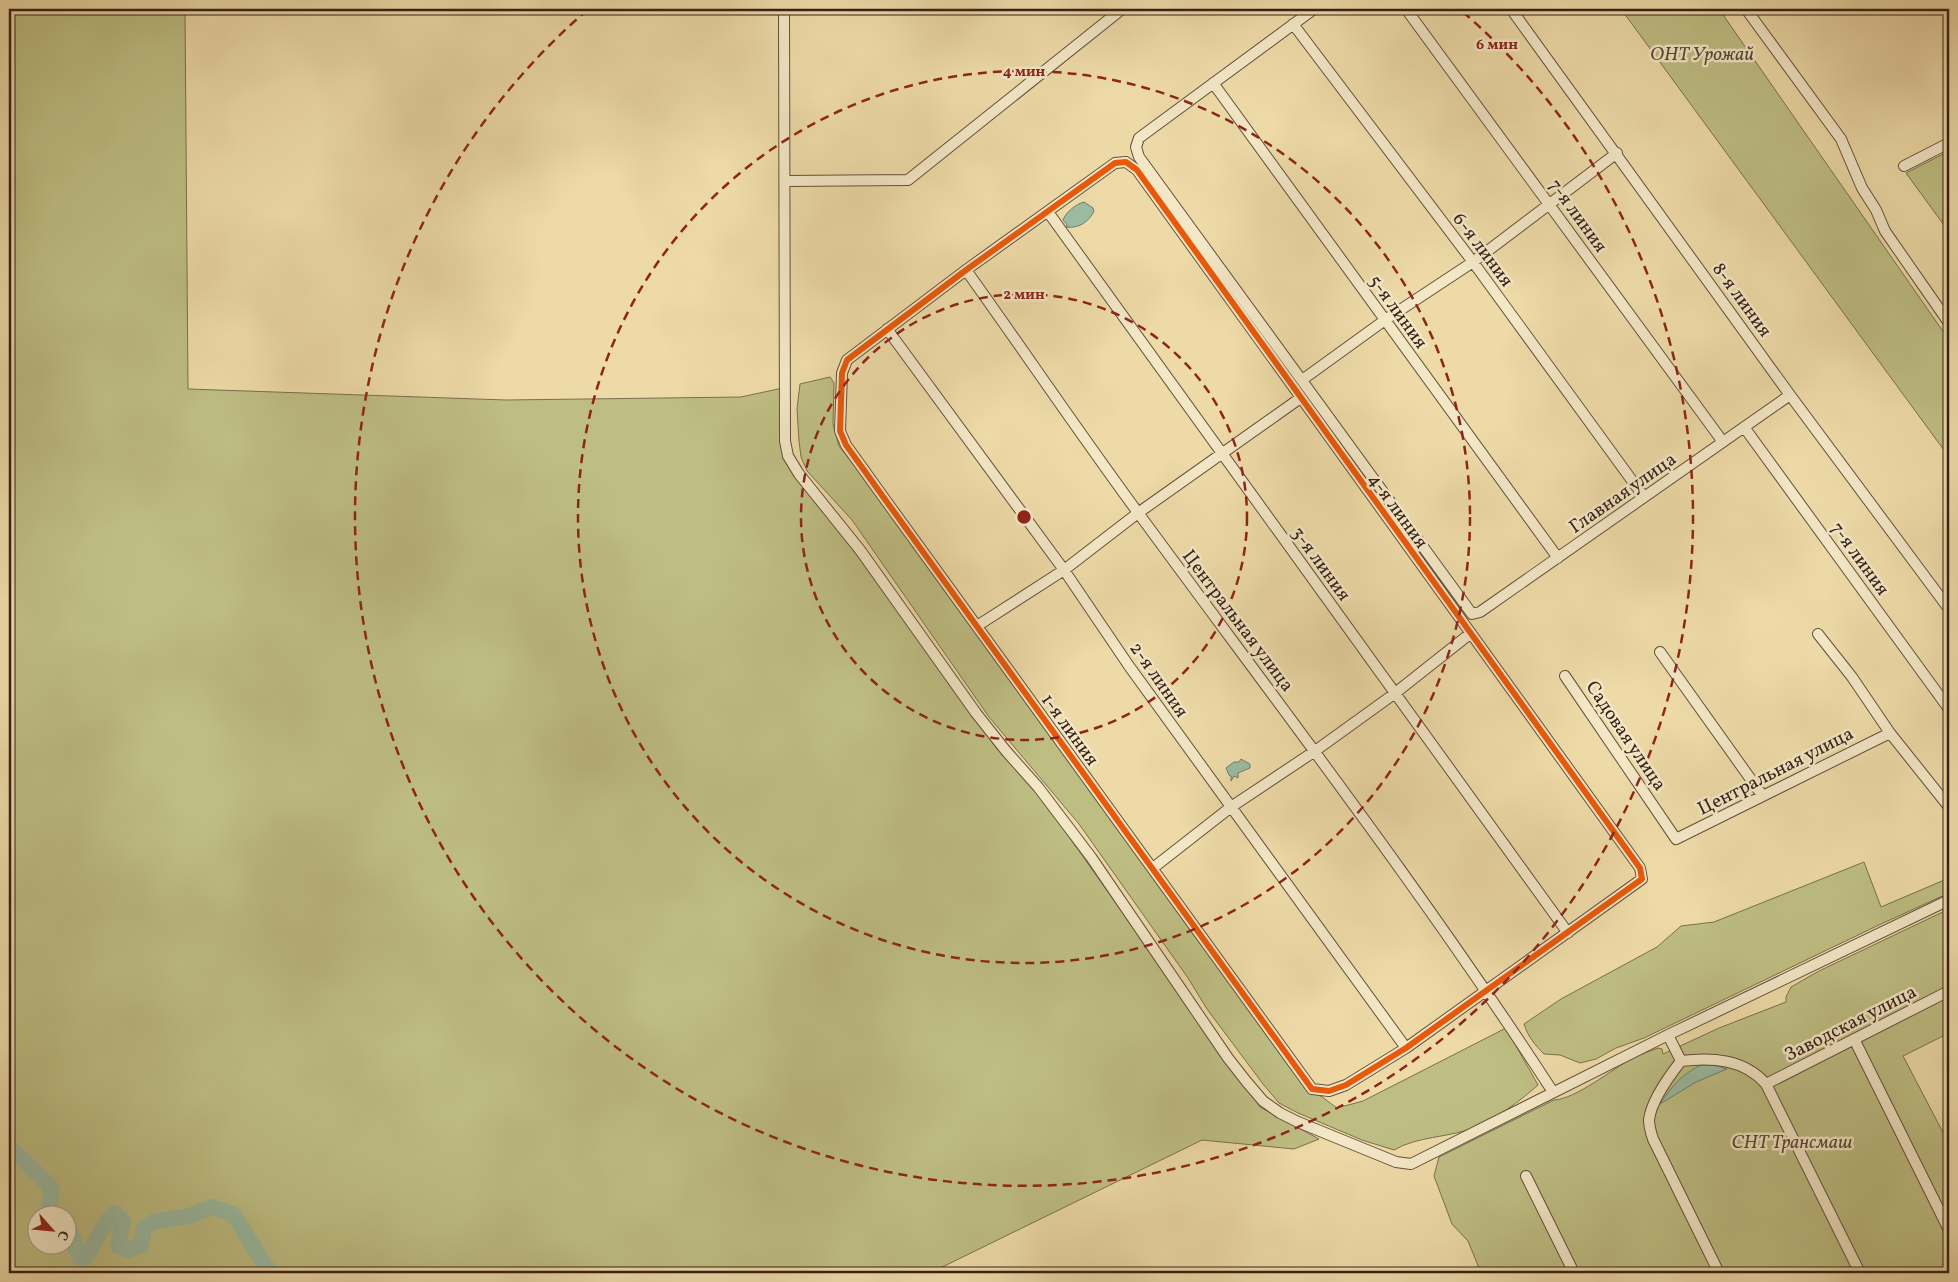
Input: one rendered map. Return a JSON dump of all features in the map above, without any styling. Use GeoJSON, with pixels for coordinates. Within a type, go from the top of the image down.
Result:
{"type":"FeatureCollection","features":[{"type":"Feature","properties":{"kind":"street"},"geometry":{"type":"LineString","coordinates":[[784,9],[785,441],[788,456],[799,474],[860,550],[976,713],[1038,787],[1090,857],[1228,1058],[1263,1101],[1298,1122],[1396,1162],[1412,1164],[1668,1035],[1949,900]]}},
{"type":"Feature","properties":{"kind":"street"},"geometry":{"type":"LineString","coordinates":[[785,180],[908,180],[1122,9]]}},
{"type":"Feature","properties":{"kind":"street"},"geometry":{"type":"LineString","coordinates":[[1314,9],[1139,138],[1136,147],[1139,157],[1302,380],[1385,320],[1473,262],[1616,153]]}},
{"type":"Feature","properties":{"kind":"street","name":"7-я линия"},"geometry":{"type":"LineString","coordinates":[[1406,9],[1723,442]]}},
{"type":"Feature","properties":{"kind":"street","name":"8-я линия"},"geometry":{"type":"LineString","coordinates":[[1511,9],[1790,395],[1949,609]]}},
{"type":"Feature","properties":{"kind":"street"},"geometry":{"type":"LineString","coordinates":[[1746,9],[1842,139],[1862,188],[1876,210],[1885,231],[1949,323]]}},
{"type":"Feature","properties":{"kind":"street","name":"6-я линия"},"geometry":{"type":"LineString","coordinates":[[1293,24],[1473,262],[1644,497]]}},
{"type":"Feature","properties":{"kind":"street","name":"5-я линия"},"geometry":{"type":"LineString","coordinates":[[1213,84],[1558,558]]}},
{"type":"Feature","properties":{"kind":"street"},"geometry":{"type":"LineString","coordinates":[[1904,166],[1949,144]]}},
{"type":"Feature","properties":{"kind":"street","name":"4-я линия"},"geometry":{"type":"LineString","coordinates":[[1048,212],[1114,163],[1126,162],[1137,170],[1299,399],[1471,633],[1640,868],[1642,879],[1568,933]]}},
{"type":"Feature","properties":{"kind":"street"},"geometry":{"type":"LineString","coordinates":[[887,329],[1048,212]]}},
{"type":"Feature","properties":{"kind":"street","name":"3-я линия"},"geometry":{"type":"LineString","coordinates":[[1048,212],[1568,933]]}},
{"type":"Feature","properties":{"kind":"street","name":"Центральная улица"},"geometry":{"type":"LineString","coordinates":[[966,270],[1138,513],[1315,751],[1486,991],[1553,1092]]}},
{"type":"Feature","properties":{"kind":"street","name":"1-я линия"},"geometry":{"type":"LineString","coordinates":[[887,329],[847,360],[842,373],[839,416],[840,430],[846,445],[1312,1088],[1329,1091],[1346,1085],[1406,1048]]}},
{"type":"Feature","properties":{"kind":"street","name":"2-я линия"},"geometry":{"type":"LineString","coordinates":[[887,329],[1064,570],[1129,666],[1406,1048]]}},
{"type":"Feature","properties":{"kind":"street","name":"Главная улица"},"geometry":{"type":"LineString","coordinates":[[1302,380],[1472,614],[1480,612],[1790,395]]}},
{"type":"Feature","properties":{"kind":"street"},"geometry":{"type":"LineString","coordinates":[[977,626],[1064,570],[1138,513],[1299,399]]}},
{"type":"Feature","properties":{"kind":"street","name":"7-я линия"},"geometry":{"type":"LineString","coordinates":[[1744,427],[1949,710]]}},
{"type":"Feature","properties":{"kind":"street"},"geometry":{"type":"LineString","coordinates":[[1153,868],[1231,808],[1394,694],[1471,633]]}},
{"type":"Feature","properties":{"kind":"street"},"geometry":{"type":"LineString","coordinates":[[1818,634],[1852,677],[1890,732],[1949,807]]}},
{"type":"Feature","properties":{"kind":"street"},"geometry":{"type":"LineString","coordinates":[[1660,652],[1762,795]]}},
{"type":"Feature","properties":{"kind":"street","name":"Садовая улица"},"geometry":{"type":"LineString","coordinates":[[1565,676],[1676,839]]}},
{"type":"Feature","properties":{"kind":"street","name":"Центральная улица"},"geometry":{"type":"LineString","coordinates":[[1676,839],[1890,732]]}},
{"type":"Feature","properties":{"kind":"street"},"geometry":{"type":"LineString","coordinates":[[1406,1048],[1568,933]]}},
{"type":"Feature","properties":{"kind":"street","name":"Заводская улица"},"geometry":{"type":"LineString","coordinates":[[1766,1084],[1949,991]]}},
{"type":"Feature","properties":{"kind":"street"},"geometry":{"type":"LineString","coordinates":[[1668,1035],[1681,1061]]}},
{"type":"Feature","properties":{"kind":"street"},"geometry":{"type":"LineString","coordinates":[[1854,1039],[1949,1230]]}},
{"type":"Feature","properties":{"kind":"street"},"geometry":{"type":"LineString","coordinates":[[1681,1061],[1698,1059],[1733,1063],[1746,1067],[1766,1084],[1858,1273]]}},
{"type":"Feature","properties":{"kind":"street"},"geometry":{"type":"LineString","coordinates":[[1681,1061],[1654,1105],[1649,1122],[1652,1139],[1720,1273]]}},
{"type":"Feature","properties":{"kind":"street"},"geometry":{"type":"LineString","coordinates":[[1526,1176],[1574,1273]]}},
{"type":"Feature","properties":{"kind":"green space"},"geometry":{"type":"Polygon","coordinates":[[[9,9],[185,9],[188,389],[506,400],[741,397],[783,388],[783,448],[787,463],[906,620],[997,749],[1038,793],[1260,1107],[1319,1139],[1294,1149],[1202,1140],[930,1273],[9,1273],[9,9]]]}},
{"type":"Feature","properties":{"kind":"green space","name":"ОНТ Урожай"},"geometry":{"type":"Polygon","coordinates":[[[1621,9],[1719,9],[1949,340],[1949,457],[1621,9]]]}},
{"type":"Feature","properties":{"kind":"green space"},"geometry":{"type":"Polygon","coordinates":[[[1949,151],[1949,232],[1906,173],[1949,151]]]}},
{"type":"Feature","properties":{"kind":"green space"},"geometry":{"type":"Polygon","coordinates":[[[830,377],[834,383],[833,424],[839,446],[872,488],[1314,1091],[1337,1108],[1363,1101],[1506,1028],[1538,1085],[1507,1109],[1473,1128],[1413,1142],[1394,1150],[1362,1140],[1279,1103],[1207,1009],[1188,978],[1079,824],[989,717],[852,520],[807,471],[801,457],[799,441],[797,409],[800,384],[830,377]]]}},
{"type":"Feature","properties":{"kind":"green space"},"geometry":{"type":"Polygon","coordinates":[[[1864,862],[1881,907],[1949,878],[1949,893],[1596,1059],[1580,1063],[1560,1055],[1544,1054],[1528,1033],[1524,1024],[1561,999],[1657,947],[1681,926],[1714,922],[1864,862]]]}},
{"type":"Feature","properties":{"kind":"green space","name":"СНТ Трансмаш"},"geometry":{"type":"Polygon","coordinates":[[[1949,909],[1949,1033],[1903,1056],[1949,1144],[1949,1273],[1481,1273],[1468,1241],[1452,1224],[1434,1176],[1439,1157],[1554,1100],[1573,1095],[1636,1057],[1658,1048],[1662,1049],[1663,1054],[1719,1028],[1786,1002],[1786,997],[1791,987],[1819,971],[1949,909]]]}},
{"type":"Feature","properties":{"kind":"shaded area"},"geometry":{"type":"Polygon","coordinates":[[[1084,202],[1093,208],[1092,215],[1079,226],[1066,227],[1067,225],[1063,220],[1066,214],[1075,206],[1084,202]]]}},
{"type":"Feature","properties":{"kind":"shaded area"},"geometry":{"type":"Polygon","coordinates":[[[1241,759],[1250,764],[1250,768],[1238,773],[1238,778],[1234,776],[1231,781],[1231,776],[1226,768],[1234,762],[1239,762],[1241,759]]]}},
{"type":"Feature","properties":{"kind":"shaded area"},"geometry":{"type":"Polygon","coordinates":[[[1701,1065],[1714,1065],[1727,1069],[1696,1082],[1660,1104],[1678,1081],[1688,1072],[1701,1065]]]}},
{"type":"Feature","properties":{"kind":"waterway"},"geometry":{"type":"LineString","coordinates":[[9,1148],[24,1160],[52,1189],[50,1204]]}},
{"type":"Feature","properties":{"kind":"waterway"},"geometry":{"type":"LineString","coordinates":[[78,1254],[79,1257],[84,1259],[105,1224],[115,1213],[123,1222],[118,1246],[128,1250],[141,1245],[144,1229],[153,1222],[189,1216],[212,1207],[233,1214],[272,1273]]}},
{"type":"Feature","properties":{"kind":"cycle path"},"geometry":{"type":"LineString","coordinates":[[1126,162],[1137,170],[1640,868],[1642,879],[1406,1048],[1346,1085],[1329,1091],[1312,1089],[884,498],[846,445],[840,431],[842,373],[847,360],[966,270],[1115,163],[1126,162]]}}]}
